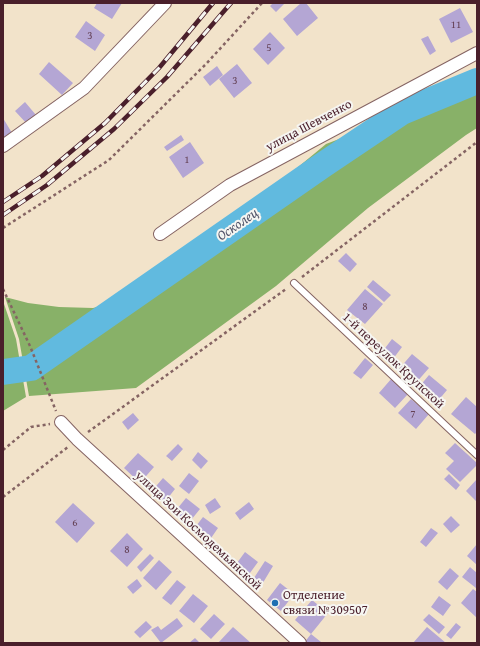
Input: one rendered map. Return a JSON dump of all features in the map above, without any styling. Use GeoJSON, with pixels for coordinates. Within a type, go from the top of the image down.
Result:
{"type":"FeatureCollection","features":[{"type":"Feature","properties":{"kind":"street"},"geometry":{"type":"LineString","coordinates":[[3,146],[84,88],[165,3]]}},
{"type":"Feature","properties":{"kind":"street","name":"улица Шевченко"},"geometry":{"type":"LineString","coordinates":[[160,234],[230,185],[477,53]]}},
{"type":"Feature","properties":{"kind":"street","name":"улица Зои Космодемьянской"},"geometry":{"type":"LineString","coordinates":[[61,422],[300,643]]}},
{"type":"Feature","properties":{"kind":"lane","name":"1-й переулок Крупской"},"geometry":{"type":"LineString","coordinates":[[294,283],[477,455]]}},
{"type":"Feature","properties":{"kind":"path"},"geometry":{"type":"LineString","coordinates":[[3,228],[109,160],[206,64],[262,3]]}},
{"type":"Feature","properties":{"kind":"path"},"geometry":{"type":"LineString","coordinates":[[3,497],[78,439],[294,283],[477,142]]}},
{"type":"Feature","properties":{"kind":"path"},"geometry":{"type":"LineString","coordinates":[[3,289],[30,346],[45,386],[61,422],[31,427],[3,450]]}},
{"type":"Feature","properties":{"kind":"green space"},"geometry":{"type":"Polygon","coordinates":[[[477,70],[477,128],[368,208],[276,286],[136,388],[29,396],[19,339],[5,297],[28,303],[59,307],[93,308],[117,302],[141,290],[190,251],[240,215],[326,144],[368,128],[405,111],[437,91],[477,70]]]}},
{"type":"Feature","properties":{"kind":"green space"},"geometry":{"type":"Polygon","coordinates":[[[3,301],[16,339],[26,397],[3,411],[3,301]]]}},
{"type":"Feature","properties":{"kind":"building"},"geometry":{"type":"Polygon","coordinates":[[[97,3],[122,3],[112,19],[94,8],[97,3]]]}},
{"type":"Feature","properties":{"kind":"building"},"geometry":{"type":"Polygon","coordinates":[[[273,3],[285,3],[276,12],[270,6],[273,3]]]}},
{"type":"Feature","properties":{"kind":"building"},"geometry":{"type":"Polygon","coordinates":[[[301,3],[306,3],[318,18],[297,36],[283,19],[301,3]]]}},
{"type":"Feature","properties":{"kind":"building"},"geometry":{"type":"Polygon","coordinates":[[[460,8],[473,32],[451,43],[439,19],[460,8]]]}},
{"type":"Feature","properties":{"kind":"building"},"geometry":{"type":"Polygon","coordinates":[[[86,21],[105,35],[95,51],[75,37],[86,21]]]}},
{"type":"Feature","properties":{"kind":"building"},"geometry":{"type":"Polygon","coordinates":[[[270,32],[285,48],[268,65],[253,49],[270,32]]]}},
{"type":"Feature","properties":{"kind":"building"},"geometry":{"type":"Polygon","coordinates":[[[428,36],[436,51],[430,55],[421,39],[428,36]]]}},
{"type":"Feature","properties":{"kind":"building"},"geometry":{"type":"Polygon","coordinates":[[[49,62],[73,83],[62,95],[39,74],[49,62]]]}},
{"type":"Feature","properties":{"kind":"building"},"geometry":{"type":"Polygon","coordinates":[[[237,64],[252,83],[234,98],[219,79],[237,64]]]}},
{"type":"Feature","properties":{"kind":"building"},"geometry":{"type":"Polygon","coordinates":[[[217,66],[223,75],[210,86],[203,77],[217,66]]]}},
{"type":"Feature","properties":{"kind":"building"},"geometry":{"type":"Polygon","coordinates":[[[25,102],[36,115],[27,124],[15,111],[25,102]]]}},
{"type":"Feature","properties":{"kind":"building"},"geometry":{"type":"Polygon","coordinates":[[[3,118],[12,133],[3,138],[3,118]]]}},
{"type":"Feature","properties":{"kind":"building"},"geometry":{"type":"Polygon","coordinates":[[[181,135],[184,140],[167,151],[164,147],[181,135]]]}},
{"type":"Feature","properties":{"kind":"building"},"geometry":{"type":"Polygon","coordinates":[[[190,142],[204,163],[183,178],[169,157],[190,142]]]}},
{"type":"Feature","properties":{"kind":"building"},"geometry":{"type":"Polygon","coordinates":[[[346,253],[357,264],[350,272],[338,261],[346,253]]]}},
{"type":"Feature","properties":{"kind":"building"},"geometry":{"type":"Polygon","coordinates":[[[373,280],[391,295],[384,302],[367,287],[373,280]]]}},
{"type":"Feature","properties":{"kind":"building"},"geometry":{"type":"Polygon","coordinates":[[[365,289],[383,304],[365,324],[347,310],[365,289]]]}},
{"type":"Feature","properties":{"kind":"building"},"geometry":{"type":"Polygon","coordinates":[[[392,339],[402,347],[390,363],[379,356],[392,339]]]}},
{"type":"Feature","properties":{"kind":"building"},"geometry":{"type":"Polygon","coordinates":[[[412,354],[429,368],[415,384],[399,369],[412,354]]]}},
{"type":"Feature","properties":{"kind":"building"},"geometry":{"type":"Polygon","coordinates":[[[365,358],[373,365],[361,379],[353,373],[365,358]]]}},
{"type":"Feature","properties":{"kind":"building"},"geometry":{"type":"Polygon","coordinates":[[[429,375],[447,390],[437,402],[419,387],[429,375]]]}},
{"type":"Feature","properties":{"kind":"building"},"geometry":{"type":"Polygon","coordinates":[[[392,378],[408,394],[395,408],[379,393],[392,378]]]}},
{"type":"Feature","properties":{"kind":"building"},"geometry":{"type":"Polygon","coordinates":[[[466,397],[477,407],[477,432],[475,434],[451,414],[466,397]]]}},
{"type":"Feature","properties":{"kind":"building"},"geometry":{"type":"Polygon","coordinates":[[[411,399],[429,414],[416,429],[398,413],[411,399]]]}},
{"type":"Feature","properties":{"kind":"building"},"geometry":{"type":"Polygon","coordinates":[[[133,413],[139,420],[128,430],[122,422],[133,413]]]}},
{"type":"Feature","properties":{"kind":"building"},"geometry":{"type":"Polygon","coordinates":[[[455,443],[477,463],[477,465],[460,482],[446,469],[454,461],[445,453],[455,443]]]}},
{"type":"Feature","properties":{"kind":"building"},"geometry":{"type":"Polygon","coordinates":[[[178,444],[183,449],[172,461],[166,456],[178,444]]]}},
{"type":"Feature","properties":{"kind":"building"},"geometry":{"type":"Polygon","coordinates":[[[198,452],[208,461],[201,469],[192,460],[198,452]]]}},
{"type":"Feature","properties":{"kind":"building"},"geometry":{"type":"Polygon","coordinates":[[[138,453],[154,467],[140,483],[124,468],[138,453]]]}},
{"type":"Feature","properties":{"kind":"building"},"geometry":{"type":"Polygon","coordinates":[[[189,473],[199,481],[189,494],[179,486],[189,473]]]}},
{"type":"Feature","properties":{"kind":"building"},"geometry":{"type":"Polygon","coordinates":[[[449,474],[460,485],[456,490],[444,479],[449,474]]]}},
{"type":"Feature","properties":{"kind":"building"},"geometry":{"type":"Polygon","coordinates":[[[163,478],[175,489],[164,503],[151,492],[163,478]]]}},
{"type":"Feature","properties":{"kind":"building"},"geometry":{"type":"Polygon","coordinates":[[[477,479],[477,502],[466,491],[477,479]]]}},
{"type":"Feature","properties":{"kind":"building"},"geometry":{"type":"Polygon","coordinates":[[[186,498],[200,509],[187,525],[173,514],[186,498]]]}},
{"type":"Feature","properties":{"kind":"building"},"geometry":{"type":"Polygon","coordinates":[[[215,498],[221,507],[210,514],[205,505],[215,498]]]}},
{"type":"Feature","properties":{"kind":"building"},"geometry":{"type":"Polygon","coordinates":[[[249,502],[254,509],[240,520],[235,513],[249,502]]]}},
{"type":"Feature","properties":{"kind":"building"},"geometry":{"type":"Polygon","coordinates":[[[73,503],[95,523],[77,543],[55,522],[73,503]]]}},
{"type":"Feature","properties":{"kind":"building"},"geometry":{"type":"Polygon","coordinates":[[[451,516],[460,525],[451,533],[443,524],[451,516]]]}},
{"type":"Feature","properties":{"kind":"building"},"geometry":{"type":"Polygon","coordinates":[[[203,517],[218,528],[209,541],[193,530],[203,517]]]}},
{"type":"Feature","properties":{"kind":"building"},"geometry":{"type":"Polygon","coordinates":[[[431,528],[438,533],[426,547],[420,542],[431,528]]]}},
{"type":"Feature","properties":{"kind":"building"},"geometry":{"type":"Polygon","coordinates":[[[127,533],[143,549],[127,567],[110,551],[127,533]]]}},
{"type":"Feature","properties":{"kind":"building"},"geometry":{"type":"Polygon","coordinates":[[[477,544],[477,565],[467,556],[477,544]]]}},
{"type":"Feature","properties":{"kind":"building"},"geometry":{"type":"Polygon","coordinates":[[[245,552],[258,562],[247,577],[234,567],[245,552]]]}},
{"type":"Feature","properties":{"kind":"building"},"geometry":{"type":"Polygon","coordinates":[[[150,554],[154,558],[141,572],[137,567],[150,554]]]}},
{"type":"Feature","properties":{"kind":"building"},"geometry":{"type":"Polygon","coordinates":[[[159,560],[172,572],[156,590],[143,578],[159,560]]]}},
{"type":"Feature","properties":{"kind":"building"},"geometry":{"type":"Polygon","coordinates":[[[265,561],[273,566],[261,586],[252,581],[265,561]]]}},
{"type":"Feature","properties":{"kind":"building"},"geometry":{"type":"Polygon","coordinates":[[[470,567],[477,573],[476,588],[462,577],[470,567]]]}},
{"type":"Feature","properties":{"kind":"building"},"geometry":{"type":"Polygon","coordinates":[[[450,568],[459,576],[447,590],[438,582],[450,568]]]}},
{"type":"Feature","properties":{"kind":"building"},"geometry":{"type":"Polygon","coordinates":[[[137,579],[142,586],[133,594],[127,587],[137,579]]]}},
{"type":"Feature","properties":{"kind":"building"},"geometry":{"type":"Polygon","coordinates":[[[177,580],[186,587],[171,605],[162,598],[177,580]]]}},
{"type":"Feature","properties":{"kind":"building"},"geometry":{"type":"Polygon","coordinates":[[[280,583],[294,594],[281,611],[267,600],[280,583]]]}},
{"type":"Feature","properties":{"kind":"building"},"geometry":{"type":"Polygon","coordinates":[[[473,589],[477,592],[477,618],[461,603],[473,589]]]}},
{"type":"Feature","properties":{"kind":"building"},"geometry":{"type":"Polygon","coordinates":[[[193,594],[208,606],[194,623],[179,611],[193,594]]]}},
{"type":"Feature","properties":{"kind":"building"},"geometry":{"type":"Polygon","coordinates":[[[439,596],[451,605],[443,616],[431,607],[439,596]]]}},
{"type":"Feature","properties":{"kind":"building"},"geometry":{"type":"Polygon","coordinates":[[[312,600],[328,613],[311,634],[295,620],[312,600]]]}},
{"type":"Feature","properties":{"kind":"building"},"geometry":{"type":"Polygon","coordinates":[[[214,614],[225,624],[211,639],[200,629],[214,614]]]}},
{"type":"Feature","properties":{"kind":"building"},"geometry":{"type":"Polygon","coordinates":[[[429,614],[445,627],[439,634],[423,620],[429,614]]]}},
{"type":"Feature","properties":{"kind":"building"},"geometry":{"type":"Polygon","coordinates":[[[177,618],[183,626],[161,643],[151,630],[158,626],[161,630],[177,618]]]}},
{"type":"Feature","properties":{"kind":"building"},"geometry":{"type":"Polygon","coordinates":[[[146,621],[152,627],[140,638],[134,632],[146,621]]]}},
{"type":"Feature","properties":{"kind":"building"},"geometry":{"type":"Polygon","coordinates":[[[456,623],[461,627],[451,639],[446,635],[456,623]]]}},
{"type":"Feature","properties":{"kind":"building"},"geometry":{"type":"Polygon","coordinates":[[[233,627],[251,643],[218,643],[233,627]]]}},
{"type":"Feature","properties":{"kind":"building"},"geometry":{"type":"Polygon","coordinates":[[[427,627],[446,643],[413,643],[427,627]]]}},
{"type":"Feature","properties":{"kind":"building"},"geometry":{"type":"Polygon","coordinates":[[[311,634],[321,642],[321,643],[304,643],[311,634]]]}},
{"type":"Feature","properties":{"kind":"building"},"geometry":{"type":"Polygon","coordinates":[[[195,638],[200,643],[189,643],[195,638]]]}},
{"type":"Feature","properties":{"kind":"waterway","name":"Осколец"},"geometry":{"type":"LineString","coordinates":[[3,372],[31,368],[323,165],[402,112],[477,81]]}},
{"type":"Feature","properties":{"kind":"railway"},"geometry":{"type":"LineString","coordinates":[[3,202],[42,176],[105,123],[159,68],[213,3]]}},
{"type":"Feature","properties":{"kind":"railway"},"geometry":{"type":"LineString","coordinates":[[3,215],[47,185],[114,129],[167,77],[231,3]]}},
{"type":"Feature","properties":{"kind":"place","name":"Отделение связи №309507"},"geometry":{"type":"Point","coordinates":[275,603]}}]}
